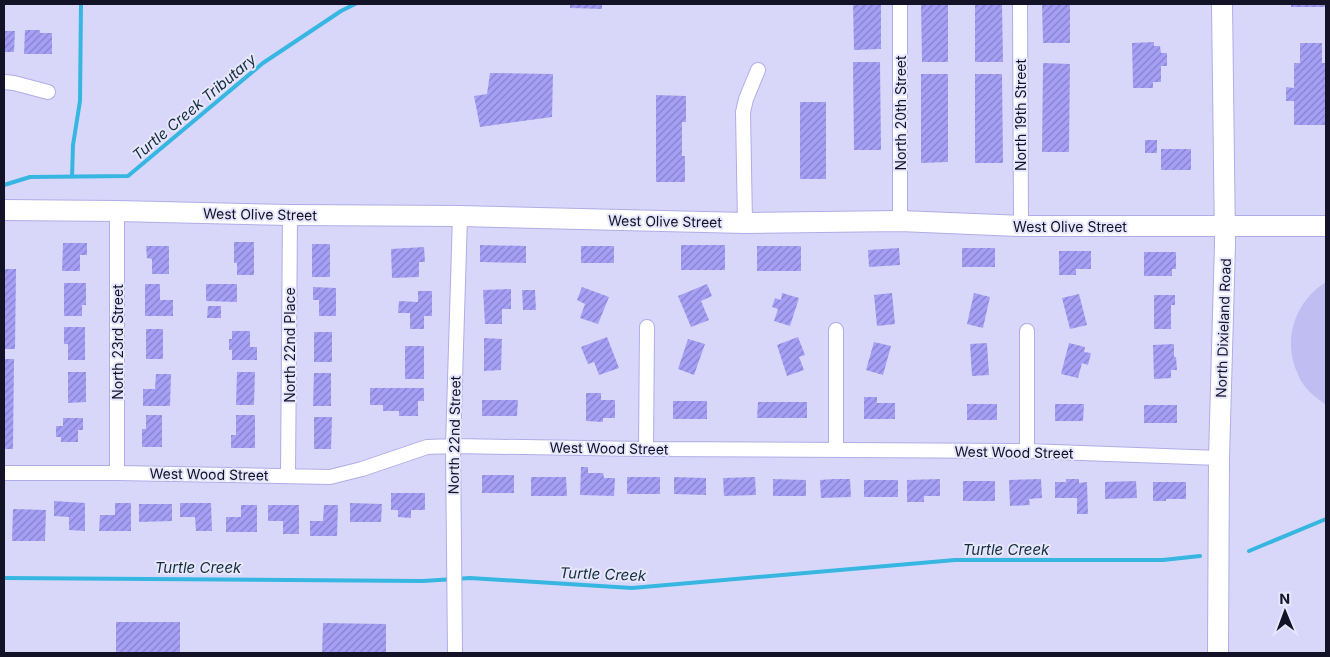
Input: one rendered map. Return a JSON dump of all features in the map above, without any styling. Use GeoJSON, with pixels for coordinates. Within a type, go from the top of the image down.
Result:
{"type":"FeatureCollection","features":[{"type":"Feature","properties":{"kind":"main road","name":"North Dixieland Road"},"geometry":{"type":"LineString","coordinates":[[1218,653],[1219,458],[1225,226],[1222,4]]}},
{"type":"Feature","properties":{"kind":"main road","name":"West Olive Street"},"geometry":{"type":"LineString","coordinates":[[4,210],[460,216],[745,223],[900,222],[1021,226],[1326,226]]}},
{"type":"Feature","properties":{"kind":"street","name":"North 20th Street"},"geometry":{"type":"LineString","coordinates":[[900,4],[900,222]]}},
{"type":"Feature","properties":{"kind":"street","name":"North 19th Street"},"geometry":{"type":"LineString","coordinates":[[1020,4],[1021,226]]}},
{"type":"Feature","properties":{"kind":"street"},"geometry":{"type":"LineString","coordinates":[[745,223],[743,112],[746,99],[758,70]]}},
{"type":"Feature","properties":{"kind":"street"},"geometry":{"type":"LineString","coordinates":[[4,82],[48,92]]}},
{"type":"Feature","properties":{"kind":"street","name":"North 23rd Street"},"geometry":{"type":"LineString","coordinates":[[117,211],[117,473]]}},
{"type":"Feature","properties":{"kind":"street","name":"North 22nd Place"},"geometry":{"type":"LineString","coordinates":[[288,476],[290,215]]}},
{"type":"Feature","properties":{"kind":"street","name":"North 22nd Street"},"geometry":{"type":"LineString","coordinates":[[454,653],[453,446],[460,216]]}},
{"type":"Feature","properties":{"kind":"street"},"geometry":{"type":"LineString","coordinates":[[646,449],[647,327]]}},
{"type":"Feature","properties":{"kind":"street"},"geometry":{"type":"LineString","coordinates":[[836,330],[836,449]]}},
{"type":"Feature","properties":{"kind":"street"},"geometry":{"type":"LineString","coordinates":[[1027,331],[1027,451]]}},
{"type":"Feature","properties":{"kind":"street","name":"West Wood Street"},"geometry":{"type":"LineString","coordinates":[[4,473],[330,477],[362,469],[427,447],[453,446],[1027,451],[1219,458]]}},
{"type":"Feature","properties":{"kind":"shaded area"},"geometry":{"type":"Polygon","coordinates":[[[1326,282],[1326,405],[1309,391],[1300,380],[1292,357],[1291,345],[1295,320],[1300,309],[1307,299],[1326,282]]]}},
{"type":"Feature","properties":{"kind":"building"},"geometry":{"type":"Polygon","coordinates":[[[570,4],[602,4],[602,9],[570,8],[570,4]]]}},
{"type":"Feature","properties":{"kind":"building"},"geometry":{"type":"Polygon","coordinates":[[[853,4],[881,4],[881,49],[854,50],[853,4]]]}},
{"type":"Feature","properties":{"kind":"building"},"geometry":{"type":"Polygon","coordinates":[[[921,4],[948,4],[948,62],[922,62],[921,4]]]}},
{"type":"Feature","properties":{"kind":"building"},"geometry":{"type":"Polygon","coordinates":[[[975,4],[1002,4],[1003,62],[975,62],[975,4]]]}},
{"type":"Feature","properties":{"kind":"building"},"geometry":{"type":"Polygon","coordinates":[[[1042,4],[1070,4],[1070,43],[1043,43],[1042,4]]]}},
{"type":"Feature","properties":{"kind":"building"},"geometry":{"type":"Polygon","coordinates":[[[1291,4],[1326,4],[1326,7],[1291,7],[1291,4]]]}},
{"type":"Feature","properties":{"kind":"building"},"geometry":{"type":"Polygon","coordinates":[[[25,30],[40,30],[40,33],[52,33],[52,54],[24,54],[25,30]]]}},
{"type":"Feature","properties":{"kind":"building"},"geometry":{"type":"Polygon","coordinates":[[[4,31],[15,31],[14,52],[4,52],[4,31]]]}},
{"type":"Feature","properties":{"kind":"building"},"geometry":{"type":"Polygon","coordinates":[[[1154,42],[1154,46],[1160,46],[1161,53],[1167,53],[1167,66],[1161,66],[1161,82],[1153,82],[1153,88],[1133,88],[1132,43],[1154,42]]]}},
{"type":"Feature","properties":{"kind":"building"},"geometry":{"type":"Polygon","coordinates":[[[1300,43],[1322,43],[1322,63],[1326,63],[1326,125],[1294,125],[1294,101],[1286,101],[1286,87],[1294,88],[1294,63],[1300,63],[1300,43]]]}},
{"type":"Feature","properties":{"kind":"building"},"geometry":{"type":"Polygon","coordinates":[[[853,62],[880,62],[881,150],[854,150],[853,62]]]}},
{"type":"Feature","properties":{"kind":"building"},"geometry":{"type":"Polygon","coordinates":[[[1043,63],[1070,64],[1069,152],[1042,152],[1043,63]]]}},
{"type":"Feature","properties":{"kind":"building"},"geometry":{"type":"Polygon","coordinates":[[[490,73],[553,74],[552,117],[480,127],[474,96],[487,94],[490,73]]]}},
{"type":"Feature","properties":{"kind":"building"},"geometry":{"type":"Polygon","coordinates":[[[921,74],[948,74],[948,162],[921,163],[921,74]]]}},
{"type":"Feature","properties":{"kind":"building"},"geometry":{"type":"Polygon","coordinates":[[[975,74],[1002,74],[1003,163],[975,163],[975,74]]]}},
{"type":"Feature","properties":{"kind":"building"},"geometry":{"type":"Polygon","coordinates":[[[656,95],[686,96],[686,122],[682,122],[682,156],[685,156],[685,182],[656,182],[656,95]]]}},
{"type":"Feature","properties":{"kind":"building"},"geometry":{"type":"Polygon","coordinates":[[[800,102],[826,102],[826,179],[800,179],[800,102]]]}},
{"type":"Feature","properties":{"kind":"building"},"geometry":{"type":"Polygon","coordinates":[[[1145,140],[1157,140],[1157,153],[1145,153],[1145,140]]]}},
{"type":"Feature","properties":{"kind":"building"},"geometry":{"type":"Polygon","coordinates":[[[1161,149],[1191,149],[1191,170],[1161,170],[1161,149]]]}},
{"type":"Feature","properties":{"kind":"building"},"geometry":{"type":"Polygon","coordinates":[[[234,242],[254,242],[254,275],[237,275],[237,263],[234,263],[234,242]]]}},
{"type":"Feature","properties":{"kind":"building"},"geometry":{"type":"Polygon","coordinates":[[[63,243],[87,243],[87,255],[80,255],[80,271],[62,271],[63,243]]]}},
{"type":"Feature","properties":{"kind":"building"},"geometry":{"type":"Polygon","coordinates":[[[312,244],[330,244],[330,277],[312,277],[312,244]]]}},
{"type":"Feature","properties":{"kind":"building"},"geometry":{"type":"Polygon","coordinates":[[[480,245],[526,246],[526,263],[480,262],[480,245]]]}},
{"type":"Feature","properties":{"kind":"building"},"geometry":{"type":"Polygon","coordinates":[[[681,245],[725,245],[725,270],[681,270],[681,245]]]}},
{"type":"Feature","properties":{"kind":"building"},"geometry":{"type":"Polygon","coordinates":[[[146,246],[169,246],[169,274],[152,274],[152,259],[147,258],[146,246]]]}},
{"type":"Feature","properties":{"kind":"building"},"geometry":{"type":"Polygon","coordinates":[[[581,246],[614,246],[614,263],[581,263],[581,246]]]}},
{"type":"Feature","properties":{"kind":"building"},"geometry":{"type":"Polygon","coordinates":[[[757,246],[801,246],[801,271],[757,271],[757,246]]]}},
{"type":"Feature","properties":{"kind":"building"},"geometry":{"type":"Polygon","coordinates":[[[424,247],[425,262],[419,262],[419,277],[392,278],[391,249],[424,247]]]}},
{"type":"Feature","properties":{"kind":"building"},"geometry":{"type":"Polygon","coordinates":[[[899,248],[900,265],[869,267],[868,250],[899,248]]]}},
{"type":"Feature","properties":{"kind":"building"},"geometry":{"type":"Polygon","coordinates":[[[962,248],[995,248],[995,267],[962,267],[962,248]]]}},
{"type":"Feature","properties":{"kind":"building"},"geometry":{"type":"Polygon","coordinates":[[[1059,251],[1091,251],[1091,269],[1076,269],[1076,275],[1059,275],[1059,251]]]}},
{"type":"Feature","properties":{"kind":"building"},"geometry":{"type":"Polygon","coordinates":[[[1144,252],[1176,252],[1176,269],[1172,269],[1172,276],[1144,276],[1144,252]]]}},
{"type":"Feature","properties":{"kind":"building"},"geometry":{"type":"Polygon","coordinates":[[[4,269],[16,269],[15,349],[4,349],[4,269]]]}},
{"type":"Feature","properties":{"kind":"building"},"geometry":{"type":"Polygon","coordinates":[[[64,283],[86,283],[86,305],[82,305],[82,316],[64,316],[64,283]]]}},
{"type":"Feature","properties":{"kind":"building"},"geometry":{"type":"Polygon","coordinates":[[[145,284],[160,284],[160,300],[173,300],[173,316],[145,316],[145,284]]]}},
{"type":"Feature","properties":{"kind":"building"},"geometry":{"type":"Polygon","coordinates":[[[206,284],[237,284],[237,302],[206,301],[206,284]]]}},
{"type":"Feature","properties":{"kind":"building"},"geometry":{"type":"Polygon","coordinates":[[[707,284],[712,296],[701,301],[709,320],[691,327],[678,296],[707,284]]]}},
{"type":"Feature","properties":{"kind":"building"},"geometry":{"type":"Polygon","coordinates":[[[313,287],[336,288],[336,316],[319,316],[319,300],[313,300],[313,287]]]}},
{"type":"Feature","properties":{"kind":"building"},"geometry":{"type":"Polygon","coordinates":[[[582,287],[609,297],[598,324],[580,318],[585,304],[577,300],[582,287]]]}},
{"type":"Feature","properties":{"kind":"building"},"geometry":{"type":"Polygon","coordinates":[[[511,289],[511,309],[502,309],[502,324],[485,324],[483,290],[511,289]]]}},
{"type":"Feature","properties":{"kind":"building"},"geometry":{"type":"Polygon","coordinates":[[[522,290],[535,290],[536,310],[523,310],[522,290]]]}},
{"type":"Feature","properties":{"kind":"building"},"geometry":{"type":"Polygon","coordinates":[[[418,291],[432,291],[432,316],[424,316],[424,329],[410,329],[410,313],[398,313],[399,301],[418,302],[418,291]]]}},
{"type":"Feature","properties":{"kind":"building"},"geometry":{"type":"Polygon","coordinates":[[[782,293],[799,298],[790,326],[774,321],[778,309],[772,307],[775,298],[781,300],[782,293]]]}},
{"type":"Feature","properties":{"kind":"building"},"geometry":{"type":"Polygon","coordinates":[[[892,293],[895,324],[877,326],[874,295],[892,293]]]}},
{"type":"Feature","properties":{"kind":"building"},"geometry":{"type":"Polygon","coordinates":[[[974,293],[990,297],[983,328],[967,324],[974,293]]]}},
{"type":"Feature","properties":{"kind":"building"},"geometry":{"type":"Polygon","coordinates":[[[1079,294],[1087,325],[1070,329],[1062,298],[1079,294]]]}},
{"type":"Feature","properties":{"kind":"building"},"geometry":{"type":"Polygon","coordinates":[[[1154,295],[1175,295],[1175,305],[1171,305],[1171,329],[1154,329],[1154,295]]]}},
{"type":"Feature","properties":{"kind":"building"},"geometry":{"type":"Polygon","coordinates":[[[208,306],[221,306],[221,318],[207,318],[208,306]]]}},
{"type":"Feature","properties":{"kind":"building"},"geometry":{"type":"Polygon","coordinates":[[[64,327],[85,327],[85,360],[68,360],[68,344],[64,344],[64,327]]]}},
{"type":"Feature","properties":{"kind":"building"},"geometry":{"type":"Polygon","coordinates":[[[146,329],[163,329],[163,359],[146,359],[146,329]]]}},
{"type":"Feature","properties":{"kind":"building"},"geometry":{"type":"Polygon","coordinates":[[[232,331],[250,331],[250,347],[257,347],[257,360],[232,360],[232,350],[229,350],[229,339],[232,339],[232,331]]]}},
{"type":"Feature","properties":{"kind":"building"},"geometry":{"type":"Polygon","coordinates":[[[314,332],[332,332],[332,362],[314,362],[314,332]]]}},
{"type":"Feature","properties":{"kind":"building"},"geometry":{"type":"Polygon","coordinates":[[[607,337],[619,368],[599,375],[594,362],[588,364],[581,347],[607,337]]]}},
{"type":"Feature","properties":{"kind":"building"},"geometry":{"type":"Polygon","coordinates":[[[798,337],[805,355],[799,357],[804,370],[787,376],[777,345],[798,337]]]}},
{"type":"Feature","properties":{"kind":"building"},"geometry":{"type":"Polygon","coordinates":[[[484,338],[502,339],[501,370],[484,371],[484,338]]]}},
{"type":"Feature","properties":{"kind":"building"},"geometry":{"type":"Polygon","coordinates":[[[688,339],[705,344],[694,375],[678,369],[688,339]]]}},
{"type":"Feature","properties":{"kind":"building"},"geometry":{"type":"Polygon","coordinates":[[[874,342],[891,346],[883,375],[866,370],[874,342]]]}},
{"type":"Feature","properties":{"kind":"building"},"geometry":{"type":"Polygon","coordinates":[[[987,343],[989,375],[972,376],[970,344],[987,343]]]}},
{"type":"Feature","properties":{"kind":"building"},"geometry":{"type":"Polygon","coordinates":[[[1069,343],[1085,347],[1084,352],[1091,353],[1088,365],[1082,363],[1078,378],[1061,374],[1069,343]]]}},
{"type":"Feature","properties":{"kind":"building"},"geometry":{"type":"Polygon","coordinates":[[[1174,344],[1177,370],[1171,370],[1171,378],[1154,379],[1153,345],[1174,344]]]}},
{"type":"Feature","properties":{"kind":"building"},"geometry":{"type":"Polygon","coordinates":[[[405,346],[424,346],[424,379],[405,379],[405,346]]]}},
{"type":"Feature","properties":{"kind":"building"},"geometry":{"type":"Polygon","coordinates":[[[4,359],[14,359],[13,449],[4,449],[4,359]]]}},
{"type":"Feature","properties":{"kind":"building"},"geometry":{"type":"Polygon","coordinates":[[[68,372],[86,372],[86,402],[68,403],[68,372]]]}},
{"type":"Feature","properties":{"kind":"building"},"geometry":{"type":"Polygon","coordinates":[[[237,372],[255,372],[254,405],[236,405],[237,372]]]}},
{"type":"Feature","properties":{"kind":"building"},"geometry":{"type":"Polygon","coordinates":[[[314,373],[331,373],[331,406],[313,406],[314,373]]]}},
{"type":"Feature","properties":{"kind":"building"},"geometry":{"type":"Polygon","coordinates":[[[156,374],[171,374],[170,406],[143,406],[143,389],[155,389],[156,374]]]}},
{"type":"Feature","properties":{"kind":"building"},"geometry":{"type":"Polygon","coordinates":[[[370,388],[424,388],[424,401],[418,401],[418,416],[399,416],[399,411],[383,411],[383,405],[370,405],[370,388]]]}},
{"type":"Feature","properties":{"kind":"building"},"geometry":{"type":"Polygon","coordinates":[[[586,393],[601,393],[601,400],[615,400],[615,418],[603,418],[603,422],[586,421],[586,393]]]}},
{"type":"Feature","properties":{"kind":"building"},"geometry":{"type":"Polygon","coordinates":[[[864,397],[877,397],[877,403],[895,403],[895,419],[864,419],[864,397]]]}},
{"type":"Feature","properties":{"kind":"building"},"geometry":{"type":"Polygon","coordinates":[[[482,400],[518,400],[517,416],[482,416],[482,400]]]}},
{"type":"Feature","properties":{"kind":"building"},"geometry":{"type":"Polygon","coordinates":[[[673,401],[707,401],[707,419],[673,419],[673,401]]]}},
{"type":"Feature","properties":{"kind":"building"},"geometry":{"type":"Polygon","coordinates":[[[758,402],[807,402],[807,418],[757,418],[758,402]]]}},
{"type":"Feature","properties":{"kind":"building"},"geometry":{"type":"Polygon","coordinates":[[[967,404],[997,404],[997,420],[967,420],[967,404]]]}},
{"type":"Feature","properties":{"kind":"building"},"geometry":{"type":"Polygon","coordinates":[[[1055,404],[1084,404],[1083,421],[1055,421],[1055,404]]]}},
{"type":"Feature","properties":{"kind":"building"},"geometry":{"type":"Polygon","coordinates":[[[1144,405],[1177,405],[1177,423],[1144,423],[1144,405]]]}},
{"type":"Feature","properties":{"kind":"building"},"geometry":{"type":"Polygon","coordinates":[[[146,415],[162,415],[162,447],[142,447],[142,429],[146,429],[146,415]]]}},
{"type":"Feature","properties":{"kind":"building"},"geometry":{"type":"Polygon","coordinates":[[[236,415],[255,415],[255,448],[231,448],[231,435],[236,435],[236,415]]]}},
{"type":"Feature","properties":{"kind":"building"},"geometry":{"type":"Polygon","coordinates":[[[314,417],[332,417],[331,449],[314,449],[314,417]]]}},
{"type":"Feature","properties":{"kind":"building"},"geometry":{"type":"Polygon","coordinates":[[[63,418],[83,418],[83,430],[78,430],[78,442],[61,442],[61,437],[56,437],[56,426],[63,426],[63,418]]]}},
{"type":"Feature","properties":{"kind":"building"},"geometry":{"type":"Polygon","coordinates":[[[581,467],[588,467],[588,473],[603,473],[604,478],[615,478],[614,496],[580,495],[581,467]]]}},
{"type":"Feature","properties":{"kind":"building"},"geometry":{"type":"Polygon","coordinates":[[[482,475],[514,475],[514,493],[482,493],[482,475]]]}},
{"type":"Feature","properties":{"kind":"building"},"geometry":{"type":"Polygon","coordinates":[[[531,477],[566,477],[567,496],[531,496],[531,477]]]}},
{"type":"Feature","properties":{"kind":"building"},"geometry":{"type":"Polygon","coordinates":[[[627,477],[660,477],[660,494],[627,494],[627,477]]]}},
{"type":"Feature","properties":{"kind":"building"},"geometry":{"type":"Polygon","coordinates":[[[674,477],[706,478],[706,495],[674,494],[674,477]]]}},
{"type":"Feature","properties":{"kind":"building"},"geometry":{"type":"Polygon","coordinates":[[[755,477],[756,495],[724,496],[723,478],[755,477]]]}},
{"type":"Feature","properties":{"kind":"building"},"geometry":{"type":"Polygon","coordinates":[[[773,479],[806,480],[806,496],[773,496],[773,479]]]}},
{"type":"Feature","properties":{"kind":"building"},"geometry":{"type":"Polygon","coordinates":[[[850,479],[851,497],[821,498],[820,480],[850,479]]]}},
{"type":"Feature","properties":{"kind":"building"},"geometry":{"type":"Polygon","coordinates":[[[940,479],[940,496],[924,496],[924,502],[907,502],[907,480],[940,479]]]}},
{"type":"Feature","properties":{"kind":"building"},"geometry":{"type":"Polygon","coordinates":[[[1041,479],[1042,498],[1029,499],[1030,505],[1010,506],[1009,480],[1041,479]]]}},
{"type":"Feature","properties":{"kind":"building"},"geometry":{"type":"Polygon","coordinates":[[[1066,479],[1079,479],[1079,483],[1087,482],[1088,514],[1077,514],[1077,498],[1055,498],[1055,482],[1066,482],[1066,479]]]}},
{"type":"Feature","properties":{"kind":"building"},"geometry":{"type":"Polygon","coordinates":[[[864,480],[898,480],[898,497],[864,497],[864,480]]]}},
{"type":"Feature","properties":{"kind":"building"},"geometry":{"type":"Polygon","coordinates":[[[963,481],[995,481],[995,501],[963,501],[963,481]]]}},
{"type":"Feature","properties":{"kind":"building"},"geometry":{"type":"Polygon","coordinates":[[[1136,481],[1137,498],[1105,499],[1105,482],[1136,481]]]}},
{"type":"Feature","properties":{"kind":"building"},"geometry":{"type":"Polygon","coordinates":[[[1153,482],[1186,482],[1186,499],[1153,501],[1153,482]]]}},
{"type":"Feature","properties":{"kind":"building"},"geometry":{"type":"Polygon","coordinates":[[[391,493],[425,493],[425,510],[411,510],[411,518],[398,517],[398,510],[391,510],[391,493]]]}},
{"type":"Feature","properties":{"kind":"building"},"geometry":{"type":"Polygon","coordinates":[[[54,501],[85,503],[85,531],[69,530],[69,517],[54,516],[54,501]]]}},
{"type":"Feature","properties":{"kind":"building"},"geometry":{"type":"Polygon","coordinates":[[[115,503],[131,503],[131,531],[99,531],[100,515],[115,515],[115,503]]]}},
{"type":"Feature","properties":{"kind":"building"},"geometry":{"type":"Polygon","coordinates":[[[180,503],[211,503],[212,531],[196,531],[195,517],[180,517],[180,503]]]}},
{"type":"Feature","properties":{"kind":"building"},"geometry":{"type":"Polygon","coordinates":[[[350,503],[382,504],[381,522],[350,522],[350,503]]]}},
{"type":"Feature","properties":{"kind":"building"},"geometry":{"type":"Polygon","coordinates":[[[139,504],[172,504],[172,521],[139,522],[139,504]]]}},
{"type":"Feature","properties":{"kind":"building"},"geometry":{"type":"Polygon","coordinates":[[[241,505],[257,505],[257,532],[226,532],[226,517],[241,517],[241,505]]]}},
{"type":"Feature","properties":{"kind":"building"},"geometry":{"type":"Polygon","coordinates":[[[268,505],[299,505],[299,534],[283,534],[283,521],[268,521],[268,505]]]}},
{"type":"Feature","properties":{"kind":"building"},"geometry":{"type":"Polygon","coordinates":[[[324,505],[338,505],[337,536],[310,536],[310,521],[323,521],[324,505]]]}},
{"type":"Feature","properties":{"kind":"building"},"geometry":{"type":"Polygon","coordinates":[[[13,509],[46,510],[45,541],[12,541],[13,509]]]}},
{"type":"Feature","properties":{"kind":"building"},"geometry":{"type":"Polygon","coordinates":[[[116,622],[180,622],[180,653],[116,653],[116,622]]]}},
{"type":"Feature","properties":{"kind":"building"},"geometry":{"type":"Polygon","coordinates":[[[323,623],[386,624],[386,653],[322,653],[323,623]]]}},
{"type":"Feature","properties":{"kind":"waterway"},"geometry":{"type":"LineString","coordinates":[[72,177],[73,145],[80,101],[81,4]]}},
{"type":"Feature","properties":{"kind":"waterway","name":"Turtle Creek Tributary"},"geometry":{"type":"LineString","coordinates":[[4,185],[30,177],[128,176],[263,63],[341,11],[355,4]]}},
{"type":"Feature","properties":{"kind":"waterway","name":"Turtle Creek"},"geometry":{"type":"LineString","coordinates":[[1249,551],[1326,519]]}},
{"type":"Feature","properties":{"kind":"waterway","name":"Turtle Creek"},"geometry":{"type":"LineString","coordinates":[[4,578],[423,581],[470,578],[632,588],[955,560],[1163,560],[1200,556]]}}]}
